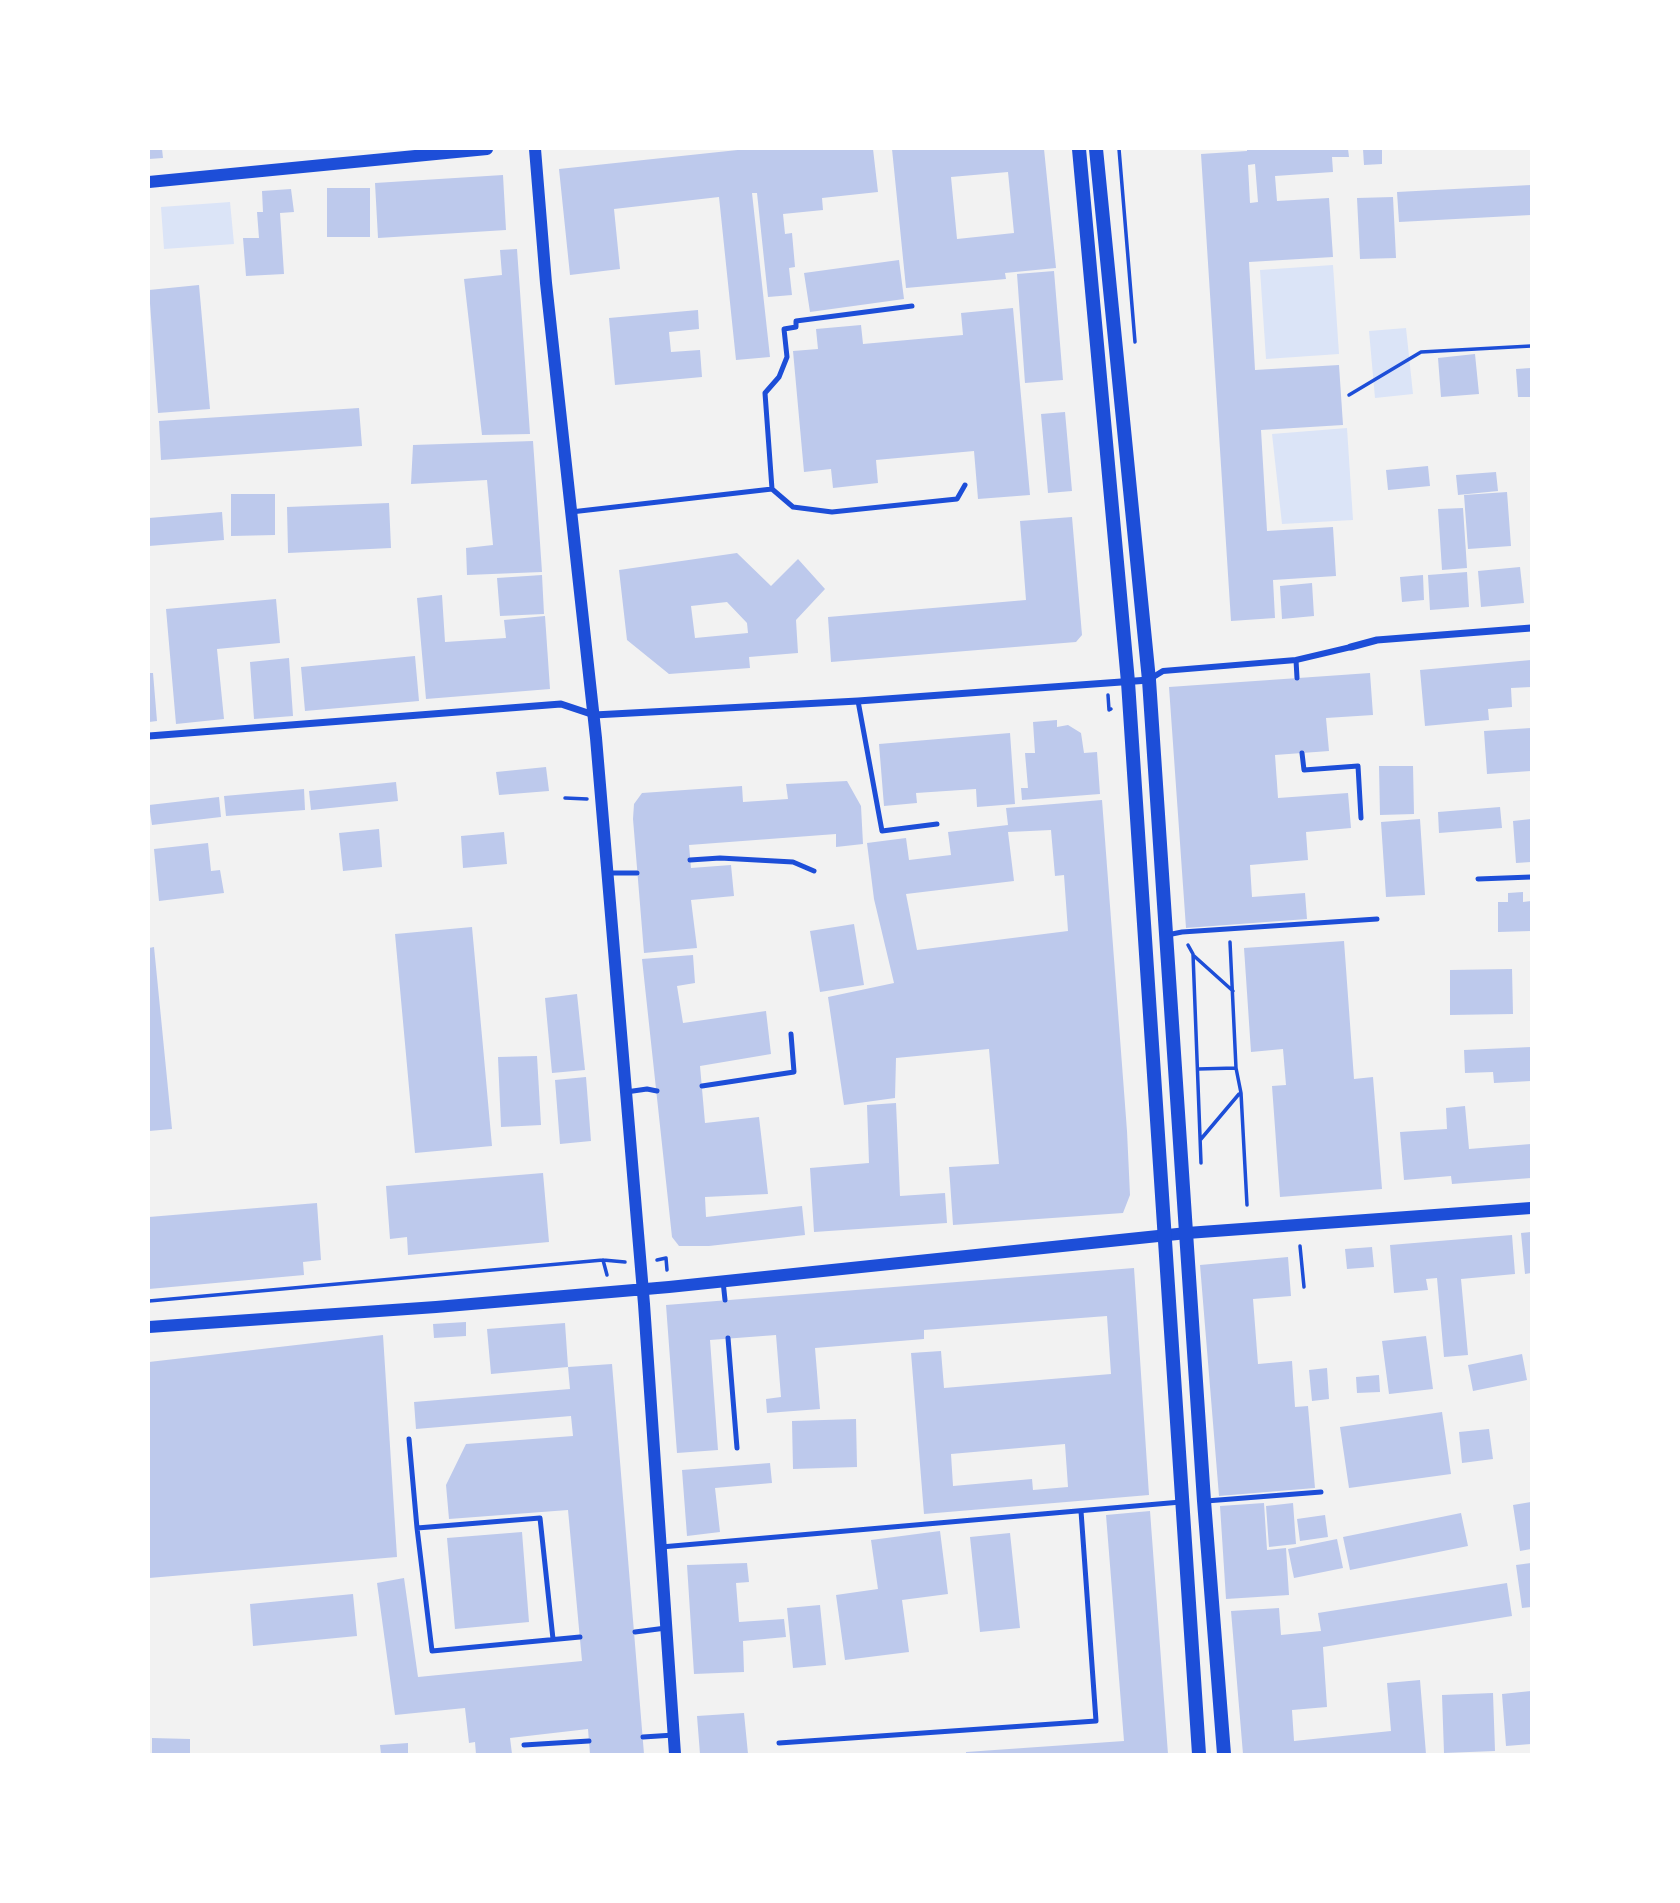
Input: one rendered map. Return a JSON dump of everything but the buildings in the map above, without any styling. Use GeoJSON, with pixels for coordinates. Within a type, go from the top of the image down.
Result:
{"type":"FeatureCollection","features":[{"type":"Feature","properties":{"kind":"main road"},"geometry":{"type":"LineString","coordinates":[[1079,149],[1128,682],[1199,1754]]}},
{"type":"Feature","properties":{"kind":"main road"},"geometry":{"type":"LineString","coordinates":[[1096,149],[1149,680],[1204,1502],[1224,1754]]}},
{"type":"Feature","properties":{"kind":"street"},"geometry":{"type":"LineString","coordinates":[[149,182],[487,149]]}},
{"type":"Feature","properties":{"kind":"street"},"geometry":{"type":"LineString","coordinates":[[535,149],[546,283],[594,715],[643,1290],[675,1754]]}},
{"type":"Feature","properties":{"kind":"street"},"geometry":{"type":"LineString","coordinates":[[149,736],[561,704],[594,715],[858,701],[1128,682],[1149,680],[1163,671],[1296,660],[1377,640],[1531,628]]}},
{"type":"Feature","properties":{"kind":"street"},"geometry":{"type":"LineString","coordinates":[[149,1327],[643,1290],[1186,1233],[1531,1209]]}},
{"type":"Feature","properties":{"kind":"lane"},"geometry":{"type":"LineString","coordinates":[[912,306],[796,321],[796,327],[784,329],[788,357],[779,377],[765,393],[772,489],[793,507],[832,512],[957,499],[965,485]]}},
{"type":"Feature","properties":{"kind":"lane"},"geometry":{"type":"LineString","coordinates":[[572,512],[772,489]]}},
{"type":"Feature","properties":{"kind":"lane"},"geometry":{"type":"LineString","coordinates":[[1296,660],[1297,678]]}},
{"type":"Feature","properties":{"kind":"lane"},"geometry":{"type":"LineString","coordinates":[[858,701],[882,831],[937,824]]}},
{"type":"Feature","properties":{"kind":"lane"},"geometry":{"type":"LineString","coordinates":[[1302,753],[1304,770],[1358,766],[1361,818]]}},
{"type":"Feature","properties":{"kind":"lane"},"geometry":{"type":"LineString","coordinates":[[690,860],[720,858],[793,862],[814,871]]}},
{"type":"Feature","properties":{"kind":"lane"},"geometry":{"type":"LineString","coordinates":[[607,873],[637,873]]}},
{"type":"Feature","properties":{"kind":"lane"},"geometry":{"type":"LineString","coordinates":[[1478,879],[1531,877]]}},
{"type":"Feature","properties":{"kind":"lane"},"geometry":{"type":"LineString","coordinates":[[1167,935],[1377,919]]}},
{"type":"Feature","properties":{"kind":"lane"},"geometry":{"type":"LineString","coordinates":[[702,1086],[794,1072],[791,1034]]}},
{"type":"Feature","properties":{"kind":"lane"},"geometry":{"type":"LineString","coordinates":[[626,1092],[647,1089],[657,1091]]}},
{"type":"Feature","properties":{"kind":"lane"},"geometry":{"type":"LineString","coordinates":[[723,1282],[725,1300]]}},
{"type":"Feature","properties":{"kind":"lane"},"geometry":{"type":"LineString","coordinates":[[728,1338],[737,1448]]}},
{"type":"Feature","properties":{"kind":"lane"},"geometry":{"type":"LineString","coordinates":[[409,1439],[432,1651],[580,1637]]}},
{"type":"Feature","properties":{"kind":"lane"},"geometry":{"type":"LineString","coordinates":[[1204,1502],[1321,1492]]}},
{"type":"Feature","properties":{"kind":"lane"},"geometry":{"type":"LineString","coordinates":[[661,1547],[1183,1502]]}},
{"type":"Feature","properties":{"kind":"lane"},"geometry":{"type":"LineString","coordinates":[[779,1743],[1096,1721],[1081,1511]]}},
{"type":"Feature","properties":{"kind":"lane"},"geometry":{"type":"LineString","coordinates":[[417,1528],[540,1518],[553,1639]]}},
{"type":"Feature","properties":{"kind":"lane"},"geometry":{"type":"LineString","coordinates":[[635,1632],[666,1628]]}},
{"type":"Feature","properties":{"kind":"lane"},"geometry":{"type":"LineString","coordinates":[[643,1737],[674,1735]]}},
{"type":"Feature","properties":{"kind":"lane"},"geometry":{"type":"LineString","coordinates":[[524,1745],[589,1741]]}},
{"type":"Feature","properties":{"kind":"path"},"geometry":{"type":"LineString","coordinates":[[1349,395],[1421,352],[1531,346]]}},
{"type":"Feature","properties":{"kind":"path"},"geometry":{"type":"LineString","coordinates":[[1229,929],[1247,1205]]}},
{"type":"Feature","properties":{"kind":"path"},"geometry":{"type":"LineString","coordinates":[[1193,954],[1233,991]]}},
{"type":"Feature","properties":{"kind":"path"},"geometry":{"type":"LineString","coordinates":[[1198,1069],[1236,1068]]}},
{"type":"Feature","properties":{"kind":"path"},"geometry":{"type":"LineString","coordinates":[[1201,1140],[1241,1093]]}},
{"type":"Feature","properties":{"kind":"path"},"geometry":{"type":"LineString","coordinates":[[1300,1246],[1304,1287]]}},
{"type":"Feature","properties":{"kind":"path"},"geometry":{"type":"LineString","coordinates":[[149,1301],[603,1260]]}},
{"type":"Feature","properties":{"kind":"shaded area"},"geometry":{"type":"Polygon","coordinates":[[[230,202],[234,244],[164,249],[161,207],[230,202]]]}},
{"type":"Feature","properties":{"kind":"shaded area"},"geometry":{"type":"Polygon","coordinates":[[[1333,265],[1339,354],[1266,359],[1260,270],[1333,265]]]}},
{"type":"Feature","properties":{"kind":"shaded area"},"geometry":{"type":"Polygon","coordinates":[[[1406,328],[1413,394],[1375,398],[1369,331],[1406,328]]]}},
{"type":"Feature","properties":{"kind":"shaded area"},"geometry":{"type":"Polygon","coordinates":[[[1347,428],[1353,520],[1282,524],[1272,434],[1347,428]]]}}]}
